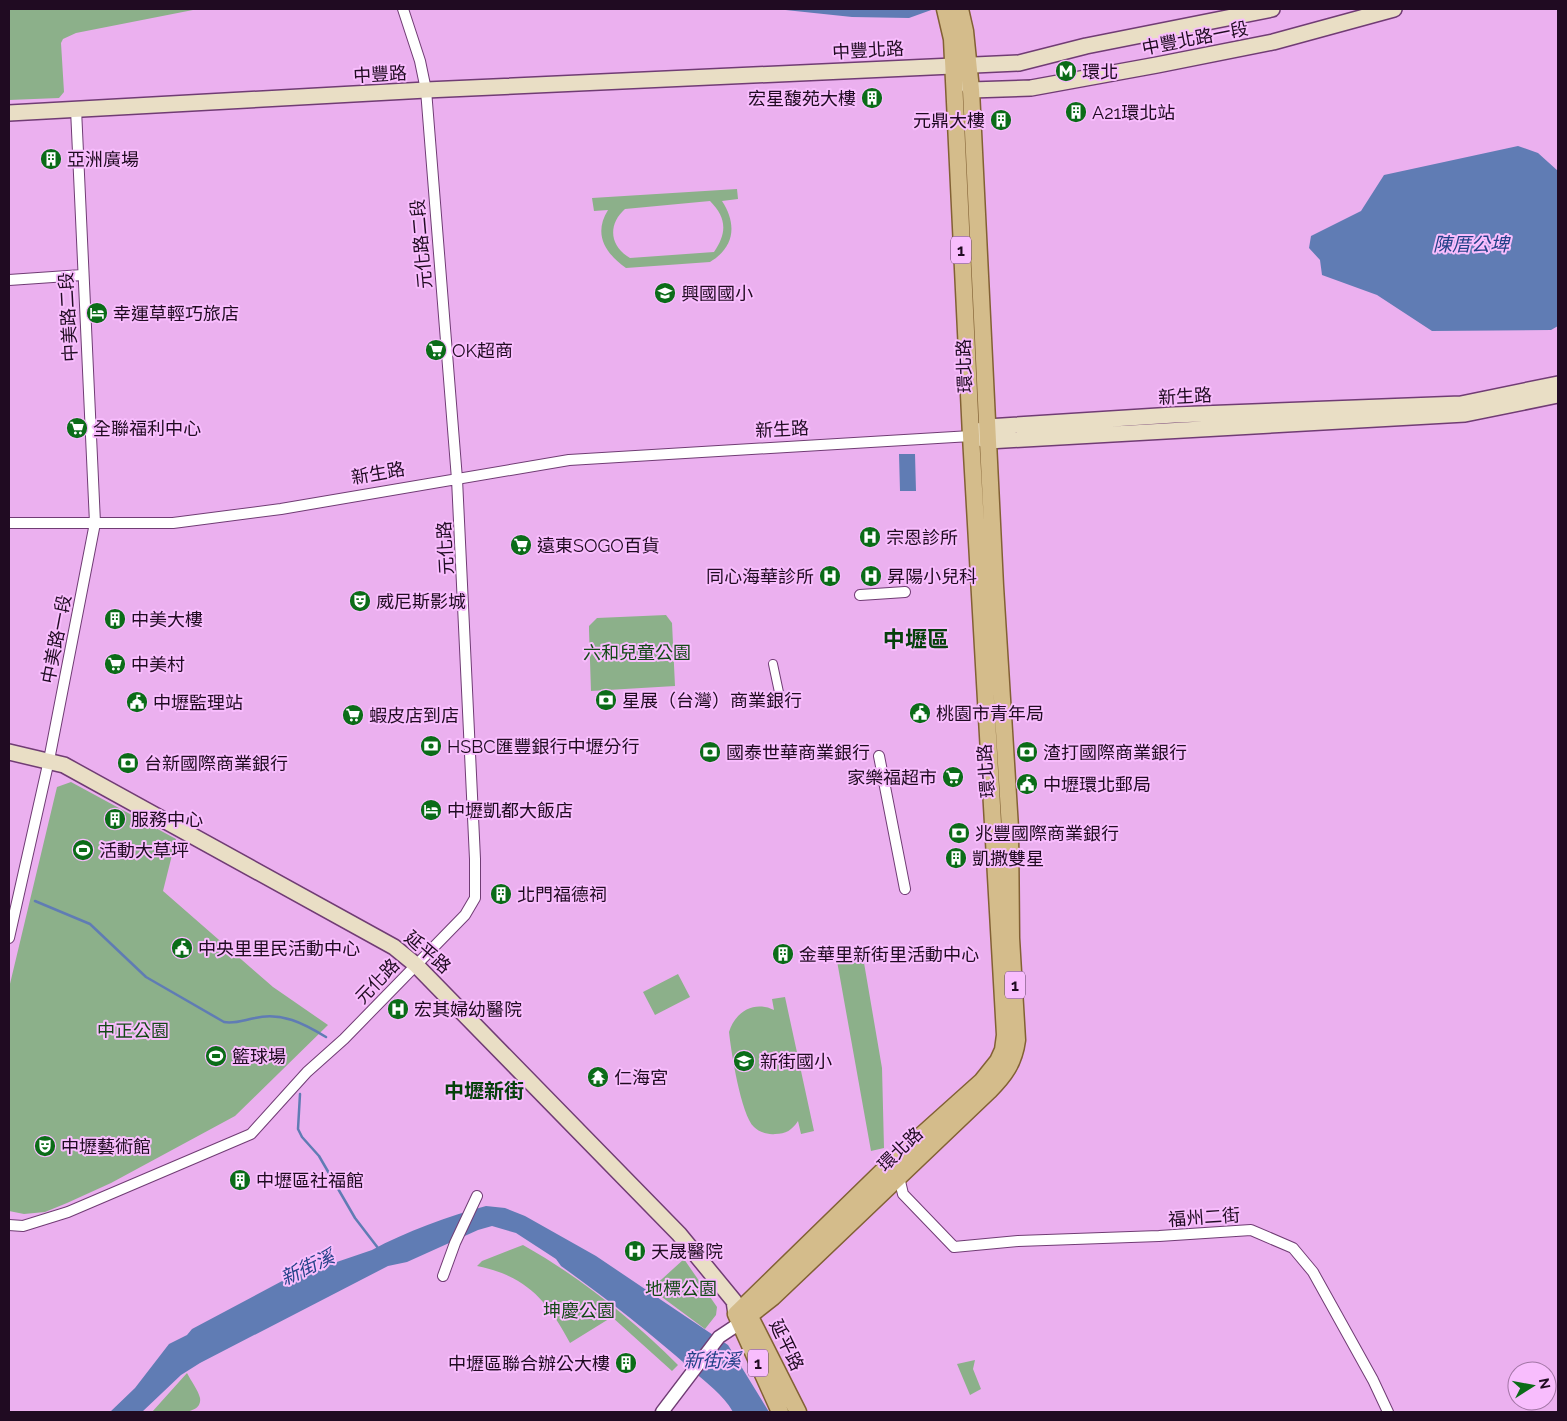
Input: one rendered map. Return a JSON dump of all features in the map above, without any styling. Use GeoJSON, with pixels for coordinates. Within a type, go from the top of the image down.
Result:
{"type":"FeatureCollection","features":[{"type":"Feature","properties":{"kind":"main road","name":"中豐北路一段"},"geometry":{"type":"LineString","coordinates":[[961,64],[1019,63],[1086,46],[1272,9]]}},
{"type":"Feature","properties":{"kind":"main road","name":"中豐北路一段"},"geometry":{"type":"LineString","coordinates":[[971,90],[1031,88],[1157,65],[1273,42],[1394,9]]}},
{"type":"Feature","properties":{"kind":"main road","name":"環北路"},"geometry":{"type":"LineString","coordinates":[[739,1314],[772,1298],[1004,1076],[1015,1057],[1018,1040],[996,744],[987,586],[971,436],[961,64],[966,31],[953,11]]}},
{"type":"Feature","properties":{"kind":"main road","name":"環北路"},"geometry":{"type":"LineString","coordinates":[[961,64],[971,90],[987,434],[987,586]]}},
{"type":"Feature","properties":{"kind":"main road","name":"中豐北路"},"geometry":{"type":"LineString","coordinates":[[753,74],[961,64]]}},
{"type":"Feature","properties":{"kind":"main road","name":"中豐路"},"geometry":{"type":"LineString","coordinates":[[9,113],[753,74]]}},
{"type":"Feature","properties":{"kind":"main road","name":"新生路"},"geometry":{"type":"LineString","coordinates":[[971,436],[1174,415],[1461,404],[1558,384]]}},
{"type":"Feature","properties":{"kind":"main road"},"geometry":{"type":"LineString","coordinates":[[987,434],[1466,414],[1558,395]]}},
{"type":"Feature","properties":{"kind":"main road","name":"環北路"},"geometry":{"type":"LineString","coordinates":[[739,1314],[895,1160],[982,1082],[1003,1050],[1004,1026],[996,744]]}},
{"type":"Feature","properties":{"kind":"main road","name":"延平路"},"geometry":{"type":"LineString","coordinates":[[9,752],[64,765],[394,947],[416,964],[680,1234],[739,1314],[798,1412]]}},
{"type":"Feature","properties":{"kind":"main road","name":"延平路"},"geometry":{"type":"LineString","coordinates":[[739,1314],[780,1412]]}},
{"type":"Feature","properties":{"kind":"street","name":"元化路二段"},"geometry":{"type":"LineString","coordinates":[[403,9],[420,61],[426,90],[457,479]]}},
{"type":"Feature","properties":{"kind":"street","name":"中美路二段"},"geometry":{"type":"LineString","coordinates":[[76,109],[82,275],[95,523]]}},
{"type":"Feature","properties":{"kind":"street"},"geometry":{"type":"LineString","coordinates":[[9,280],[82,275]]}},
{"type":"Feature","properties":{"kind":"street","name":"新生路"},"geometry":{"type":"LineString","coordinates":[[9,523],[174,523],[206,520],[569,460],[971,436]]}},
{"type":"Feature","properties":{"kind":"street","name":"元化路"},"geometry":{"type":"LineString","coordinates":[[9,1225],[23,1226],[68,1212],[252,1134],[307,1072],[344,1039],[465,915],[475,898],[473,794],[457,479]]}},
{"type":"Feature","properties":{"kind":"street","name":"中美路一段"},"geometry":{"type":"LineString","coordinates":[[9,936],[49,760],[95,523]]}},
{"type":"Feature","properties":{"kind":"street"},"geometry":{"type":"LineString","coordinates":[[860,594],[905,592]]}},
{"type":"Feature","properties":{"kind":"street"},"geometry":{"type":"LineString","coordinates":[[773,664],[780,697]]}},
{"type":"Feature","properties":{"kind":"street"},"geometry":{"type":"LineString","coordinates":[[879,756],[905,889]]}},
{"type":"Feature","properties":{"kind":"street"},"geometry":{"type":"LineString","coordinates":[[895,1160],[899,1178]]}},
{"type":"Feature","properties":{"kind":"street","name":"福州二街"},"geometry":{"type":"LineString","coordinates":[[899,1178],[904,1194],[954,1247],[1018,1241],[1159,1236],[1251,1230],[1293,1248],[1313,1272],[1388,1412]]}},
{"type":"Feature","properties":{"kind":"street"},"geometry":{"type":"LineString","coordinates":[[443,1276],[455,1242],[477,1196]]}},
{"type":"Feature","properties":{"kind":"street"},"geometry":{"type":"LineString","coordinates":[[662,1412],[691,1371],[739,1314]]}},
{"type":"Feature","properties":{"kind":"green space"},"geometry":{"type":"Polygon","coordinates":[[[9,9],[198,9],[76,33],[63,39],[61,43],[64,92],[59,98],[9,100],[9,9]]]}},
{"type":"Feature","properties":{"kind":"green space"},"geometry":{"type":"Polygon","coordinates":[[[737,189],[738,199],[722,201],[730,218],[731,234],[725,249],[710,262],[626,268],[612,256],[604,242],[602,227],[608,210],[594,211],[592,198],[737,189]],[[710,201],[625,209],[616,221],[613,235],[618,247],[630,258],[714,252],[723,232],[722,220],[716,207],[710,201]]]}},
{"type":"Feature","properties":{"kind":"green space","name":"六和兒童公園"},"geometry":{"type":"Polygon","coordinates":[[[666,615],[672,623],[675,686],[591,691],[589,626],[597,618],[666,615]]]}},
{"type":"Feature","properties":{"kind":"green space","name":"中正公園"},"geometry":{"type":"Polygon","coordinates":[[[71,782],[176,839],[163,891],[273,987],[328,1025],[235,1116],[111,1183],[45,1212],[24,1214],[9,1211],[9,988],[57,787],[71,782]]]}},
{"type":"Feature","properties":{"kind":"green space"},"geometry":{"type":"Polygon","coordinates":[[[863,957],[882,1068],[884,1148],[871,1151],[837,961],[863,957]]]}},
{"type":"Feature","properties":{"kind":"green space"},"geometry":{"type":"Polygon","coordinates":[[[678,974],[690,997],[655,1015],[643,992],[678,974]]]}},
{"type":"Feature","properties":{"kind":"green space"},"geometry":{"type":"Polygon","coordinates":[[[785,997],[814,1131],[801,1134],[798,1121],[788,1131],[779,1134],[767,1134],[754,1127],[745,1110],[734,1067],[729,1032],[736,1019],[746,1010],[759,1006],[774,1010],[772,999],[785,997]]]}},
{"type":"Feature","properties":{"kind":"green space","name":"坤慶公園"},"geometry":{"type":"Polygon","coordinates":[[[523,1245],[565,1271],[604,1299],[678,1365],[672,1371],[612,1317],[570,1343],[553,1314],[533,1292],[509,1276],[477,1266],[482,1261],[523,1245]]]}},
{"type":"Feature","properties":{"kind":"green space","name":"地標公園"},"geometry":{"type":"Polygon","coordinates":[[[684,1259],[717,1307],[716,1315],[705,1329],[651,1289],[684,1259]]]}},
{"type":"Feature","properties":{"kind":"green space"},"geometry":{"type":"Polygon","coordinates":[[[975,1360],[973,1369],[981,1389],[970,1395],[957,1364],[975,1360]]]}},
{"type":"Feature","properties":{"kind":"green space"},"geometry":{"type":"Polygon","coordinates":[[[187,1373],[200,1398],[199,1404],[195,1409],[173,1413],[152,1412],[187,1373]]]}},
{"type":"Feature","properties":{"kind":"water"},"geometry":{"type":"Polygon","coordinates":[[[776,9],[934,9],[909,18],[852,17],[776,9]]]}},
{"type":"Feature","properties":{"kind":"water","name":"陳厝公埤"},"geometry":{"type":"Polygon","coordinates":[[[1518,146],[1538,153],[1558,171],[1558,326],[1551,330],[1432,331],[1377,295],[1322,275],[1320,260],[1309,248],[1311,236],[1361,211],[1384,175],[1518,146]]]}},
{"type":"Feature","properties":{"kind":"water"},"geometry":{"type":"Polygon","coordinates":[[[899,454],[915,454],[916,491],[900,491],[899,454]]]}},
{"type":"Feature","properties":{"kind":"water","name":"新街溪"},"geometry":{"type":"Polygon","coordinates":[[[486,1206],[505,1208],[525,1216],[596,1256],[728,1345],[769,1412],[733,1412],[719,1394],[675,1355],[561,1266],[556,1259],[516,1233],[492,1226],[478,1230],[407,1262],[388,1266],[200,1363],[181,1375],[142,1412],[110,1412],[135,1388],[169,1344],[187,1335],[192,1329],[284,1280],[372,1250],[428,1225],[486,1206]]]}},
{"type":"Feature","properties":{"kind":"waterway"},"geometry":{"type":"LineString","coordinates":[[35,901],[90,924],[146,977],[224,1022],[274,1016],[301,1023],[326,1037]]}},
{"type":"Feature","properties":{"kind":"waterway"},"geometry":{"type":"LineString","coordinates":[[300,1094],[298,1129],[302,1137],[319,1156],[355,1218],[378,1248]]}},
{"type":"Feature","properties":{"kind":"place","name":"環北"},"geometry":{"type":"Point","coordinates":[1066,71]}},
{"type":"Feature","properties":{"kind":"place","name":"宏星馥苑大樓"},"geometry":{"type":"Point","coordinates":[872,98]}},
{"type":"Feature","properties":{"kind":"place","name":"A21環北站"},"geometry":{"type":"Point","coordinates":[1076,112]}},
{"type":"Feature","properties":{"kind":"place","name":"元鼎大樓"},"geometry":{"type":"Point","coordinates":[1001,120]}},
{"type":"Feature","properties":{"kind":"place","name":"亞洲廣場"},"geometry":{"type":"Point","coordinates":[51,159]}},
{"type":"Feature","properties":{"kind":"place","name":"興國國小"},"geometry":{"type":"Point","coordinates":[665,293]}},
{"type":"Feature","properties":{"kind":"place","name":"幸運草輕巧旅店"},"geometry":{"type":"Point","coordinates":[97,313]}},
{"type":"Feature","properties":{"kind":"place","name":"OK超商"},"geometry":{"type":"Point","coordinates":[436,350]}},
{"type":"Feature","properties":{"kind":"place","name":"全聯福利中心"},"geometry":{"type":"Point","coordinates":[77,428]}},
{"type":"Feature","properties":{"kind":"place","name":"宗恩診所"},"geometry":{"type":"Point","coordinates":[870,537]}},
{"type":"Feature","properties":{"kind":"place","name":"遠東SOGO百貨"},"geometry":{"type":"Point","coordinates":[521,545]}},
{"type":"Feature","properties":{"kind":"place","name":"同心海華診所"},"geometry":{"type":"Point","coordinates":[830,576]}},
{"type":"Feature","properties":{"kind":"place","name":"昇陽小兒科"},"geometry":{"type":"Point","coordinates":[871,576]}},
{"type":"Feature","properties":{"kind":"place","name":"威尼斯影城"},"geometry":{"type":"Point","coordinates":[360,601]}},
{"type":"Feature","properties":{"kind":"place","name":"中美大樓"},"geometry":{"type":"Point","coordinates":[115,619]}},
{"type":"Feature","properties":{"kind":"place","name":"中美村"},"geometry":{"type":"Point","coordinates":[115,664]}},
{"type":"Feature","properties":{"kind":"place","name":"星展（台灣）商業銀行"},"geometry":{"type":"Point","coordinates":[606,700]}},
{"type":"Feature","properties":{"kind":"place","name":"中壢監理站"},"geometry":{"type":"Point","coordinates":[137,702]}},
{"type":"Feature","properties":{"kind":"place","name":"桃園市青年局"},"geometry":{"type":"Point","coordinates":[920,713]}},
{"type":"Feature","properties":{"kind":"place","name":"蝦皮店到店"},"geometry":{"type":"Point","coordinates":[353,715]}},
{"type":"Feature","properties":{"kind":"place","name":"HSBC匯豐銀行中壢分行"},"geometry":{"type":"Point","coordinates":[431,746]}},
{"type":"Feature","properties":{"kind":"place","name":"國泰世華商業銀行"},"geometry":{"type":"Point","coordinates":[710,752]}},
{"type":"Feature","properties":{"kind":"place","name":"渣打國際商業銀行"},"geometry":{"type":"Point","coordinates":[1027,752]}},
{"type":"Feature","properties":{"kind":"place","name":"台新國際商業銀行"},"geometry":{"type":"Point","coordinates":[128,763]}},
{"type":"Feature","properties":{"kind":"place","name":"家樂福超市"},"geometry":{"type":"Point","coordinates":[953,777]}},
{"type":"Feature","properties":{"kind":"place","name":"中壢環北郵局"},"geometry":{"type":"Point","coordinates":[1027,784]}},
{"type":"Feature","properties":{"kind":"place","name":"中壢凱都大飯店"},"geometry":{"type":"Point","coordinates":[431,810]}},
{"type":"Feature","properties":{"kind":"place","name":"服務中心"},"geometry":{"type":"Point","coordinates":[115,819]}},
{"type":"Feature","properties":{"kind":"place","name":"兆豐國際商業銀行"},"geometry":{"type":"Point","coordinates":[959,833]}},
{"type":"Feature","properties":{"kind":"place","name":"活動大草坪"},"geometry":{"type":"Point","coordinates":[83,850]}},
{"type":"Feature","properties":{"kind":"place","name":"凱撒雙星"},"geometry":{"type":"Point","coordinates":[956,858]}},
{"type":"Feature","properties":{"kind":"place","name":"北門福德祠"},"geometry":{"type":"Point","coordinates":[501,894]}},
{"type":"Feature","properties":{"kind":"place","name":"中央里里民活動中心"},"geometry":{"type":"Point","coordinates":[182,948]}},
{"type":"Feature","properties":{"kind":"place","name":"金華里新街里活動中心"},"geometry":{"type":"Point","coordinates":[783,954]}},
{"type":"Feature","properties":{"kind":"place","name":"宏其婦幼醫院"},"geometry":{"type":"Point","coordinates":[398,1009]}},
{"type":"Feature","properties":{"kind":"place","name":"籃球場"},"geometry":{"type":"Point","coordinates":[216,1056]}},
{"type":"Feature","properties":{"kind":"place","name":"新街國小"},"geometry":{"type":"Point","coordinates":[744,1061]}},
{"type":"Feature","properties":{"kind":"place","name":"仁海宮"},"geometry":{"type":"Point","coordinates":[598,1077]}},
{"type":"Feature","properties":{"kind":"place","name":"中壢藝術館"},"geometry":{"type":"Point","coordinates":[45,1146]}},
{"type":"Feature","properties":{"kind":"place","name":"中壢區社福館"},"geometry":{"type":"Point","coordinates":[240,1180]}},
{"type":"Feature","properties":{"kind":"place","name":"天晟醫院"},"geometry":{"type":"Point","coordinates":[635,1251]}},
{"type":"Feature","properties":{"kind":"place","name":"中壢區聯合辦公大樓"},"geometry":{"type":"Point","coordinates":[626,1363]}},
{"type":"Feature","properties":{"kind":"district","name":"中壢區"},"geometry":{"type":"Point","coordinates":[916,639]}},
{"type":"Feature","properties":{"kind":"district","name":"中壢新街"},"geometry":{"type":"Point","coordinates":[484,1091]}}]}
